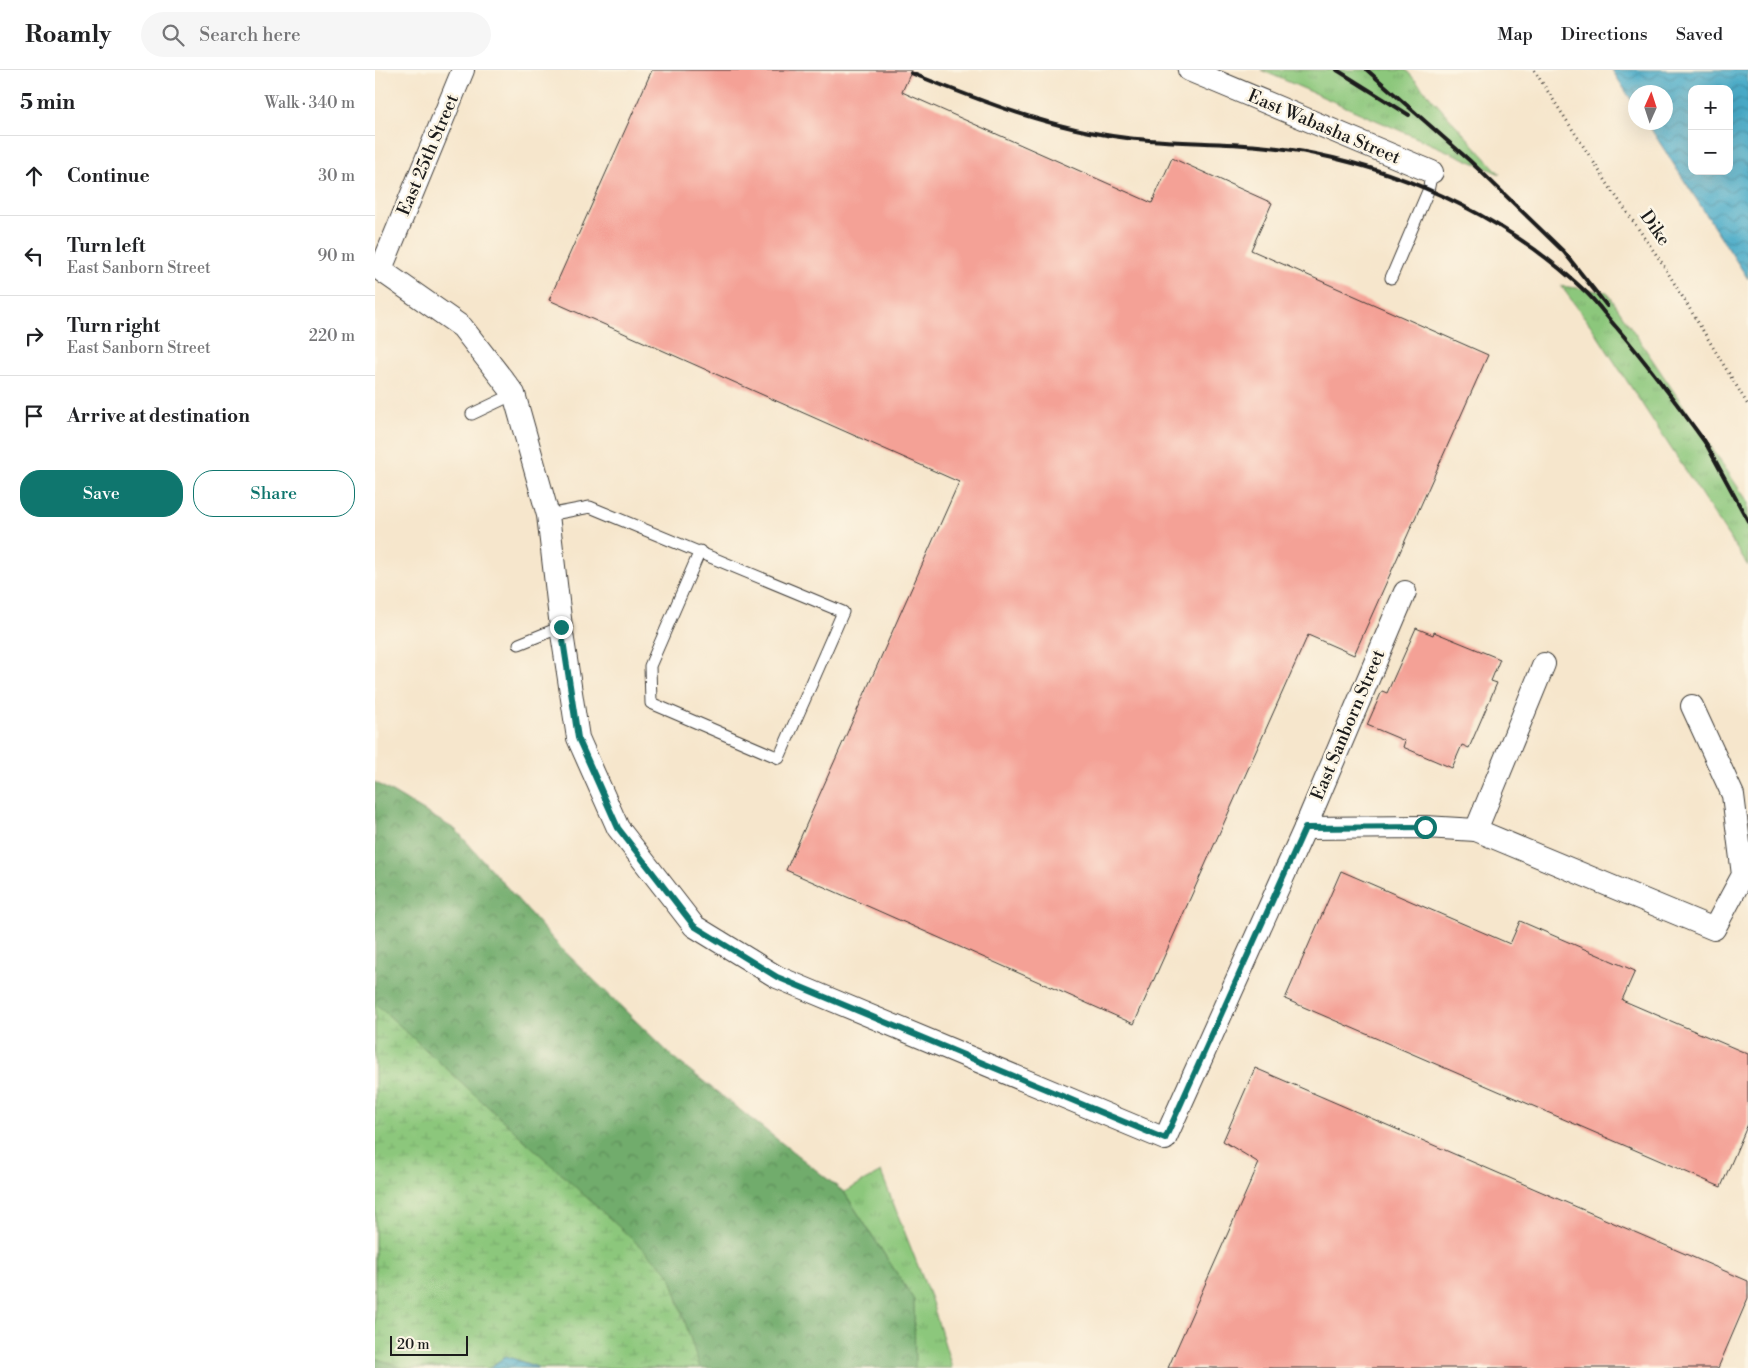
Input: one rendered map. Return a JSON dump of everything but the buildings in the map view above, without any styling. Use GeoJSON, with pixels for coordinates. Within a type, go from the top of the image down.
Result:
{"type":"FeatureCollection","features":[{"type":"Feature","properties":{"kind":"street","name":"East 25th Street"},"geometry":{"type":"LineString","coordinates":[[377,271],[463,70]]}},
{"type":"Feature","properties":{"kind":"street","name":"East Wabasha Street"},"geometry":{"type":"LineString","coordinates":[[1189,70],[1432,172]]}},
{"type":"Feature","properties":{"kind":"street","name":"East Sanborn Street"},"geometry":{"type":"LineString","coordinates":[[377,271],[462,328],[514,394],[549,515],[561,627],[578,738],[618,828],[694,926],[777,977],[1165,1139],[1305,828],[1405,592]]}},
{"type":"Feature","properties":{"kind":"street"},"geometry":{"type":"LineString","coordinates":[[1476,830],[1544,664]]}},
{"type":"Feature","properties":{"kind":"street"},"geometry":{"type":"LineString","coordinates":[[1305,828],[1425,827],[1476,830],[1714,929],[1743,875],[1733,795],[1692,706]]}},
{"type":"Feature","properties":{"kind":"lane"},"geometry":{"type":"LineString","coordinates":[[1391,278],[1428,191],[1432,172]]}},
{"type":"Feature","properties":{"kind":"lane"},"geometry":{"type":"LineString","coordinates":[[472,414],[514,394]]}},
{"type":"Feature","properties":{"kind":"lane"},"geometry":{"type":"LineString","coordinates":[[549,515],[590,507],[700,551],[843,612],[779,758],[651,703],[649,666],[700,551]]}},
{"type":"Feature","properties":{"kind":"lane"},"geometry":{"type":"LineString","coordinates":[[519,644],[561,627]]}},
{"type":"Feature","properties":{"kind":"path","name":"Dike"},"geometry":{"type":"LineString","coordinates":[[1534,70],[1611,190],[1662,263],[1748,405]]}},
{"type":"Feature","properties":{"kind":"green space"},"geometry":{"type":"Polygon","coordinates":[[[1261,70],[1406,70],[1500,174],[1261,70]]]}},
{"type":"Feature","properties":{"kind":"green space"},"geometry":{"type":"Polygon","coordinates":[[[1561,286],[1607,292],[1748,502],[1748,566],[1591,326],[1561,286]]]}},
{"type":"Feature","properties":{"kind":"green space"},"geometry":{"type":"Polygon","coordinates":[[[375,782],[456,830],[559,946],[674,1058],[844,1192],[914,1300],[915,1368],[375,1368],[375,782]]]}},
{"type":"Feature","properties":{"kind":"green space"},"geometry":{"type":"Polygon","coordinates":[[[375,1003],[669,1273],[700,1368],[540,1368],[506,1356],[489,1368],[404,1368],[375,1358],[375,1003]]]}},
{"type":"Feature","properties":{"kind":"green space"},"geometry":{"type":"Polygon","coordinates":[[[881,1172],[931,1299],[952,1368],[912,1368],[909,1293],[844,1192],[881,1172]]]}},
{"type":"Feature","properties":{"kind":"water"},"geometry":{"type":"Polygon","coordinates":[[[1612,70],[1748,70],[1748,279],[1652,130],[1673,130],[1673,85],[1628,85],[1628,95],[1612,70]]]}},
{"type":"Feature","properties":{"kind":"water"},"geometry":{"type":"Polygon","coordinates":[[[506,1356],[540,1368],[489,1368],[506,1356]]]}},
{"type":"Feature","properties":{"kind":"railway"},"geometry":{"type":"LineString","coordinates":[[1337,70],[1409,115]]}},
{"type":"Feature","properties":{"kind":"railway"},"geometry":{"type":"LineString","coordinates":[[1367,70],[1469,160],[1564,252],[1607,306]]}},
{"type":"Feature","properties":{"kind":"railway"},"geometry":{"type":"LineString","coordinates":[[911,73],[1017,113],[1071,128],[1127,138],[1245,145],[1292,150],[1352,163],[1389,174],[1425,188],[1461,205],[1528,245],[1587,293],[1674,400],[1707,445]]}},
{"type":"Feature","properties":{"kind":"railway"},"geometry":{"type":"LineString","coordinates":[[1704,440],[1748,521]]}},
{"type":"Feature","properties":{"kind":"route"},"geometry":{"type":"LineString","coordinates":[[561,627],[578,738],[618,828],[694,926],[777,977],[1165,1139],[1305,828],[1425,827]]}}]}
